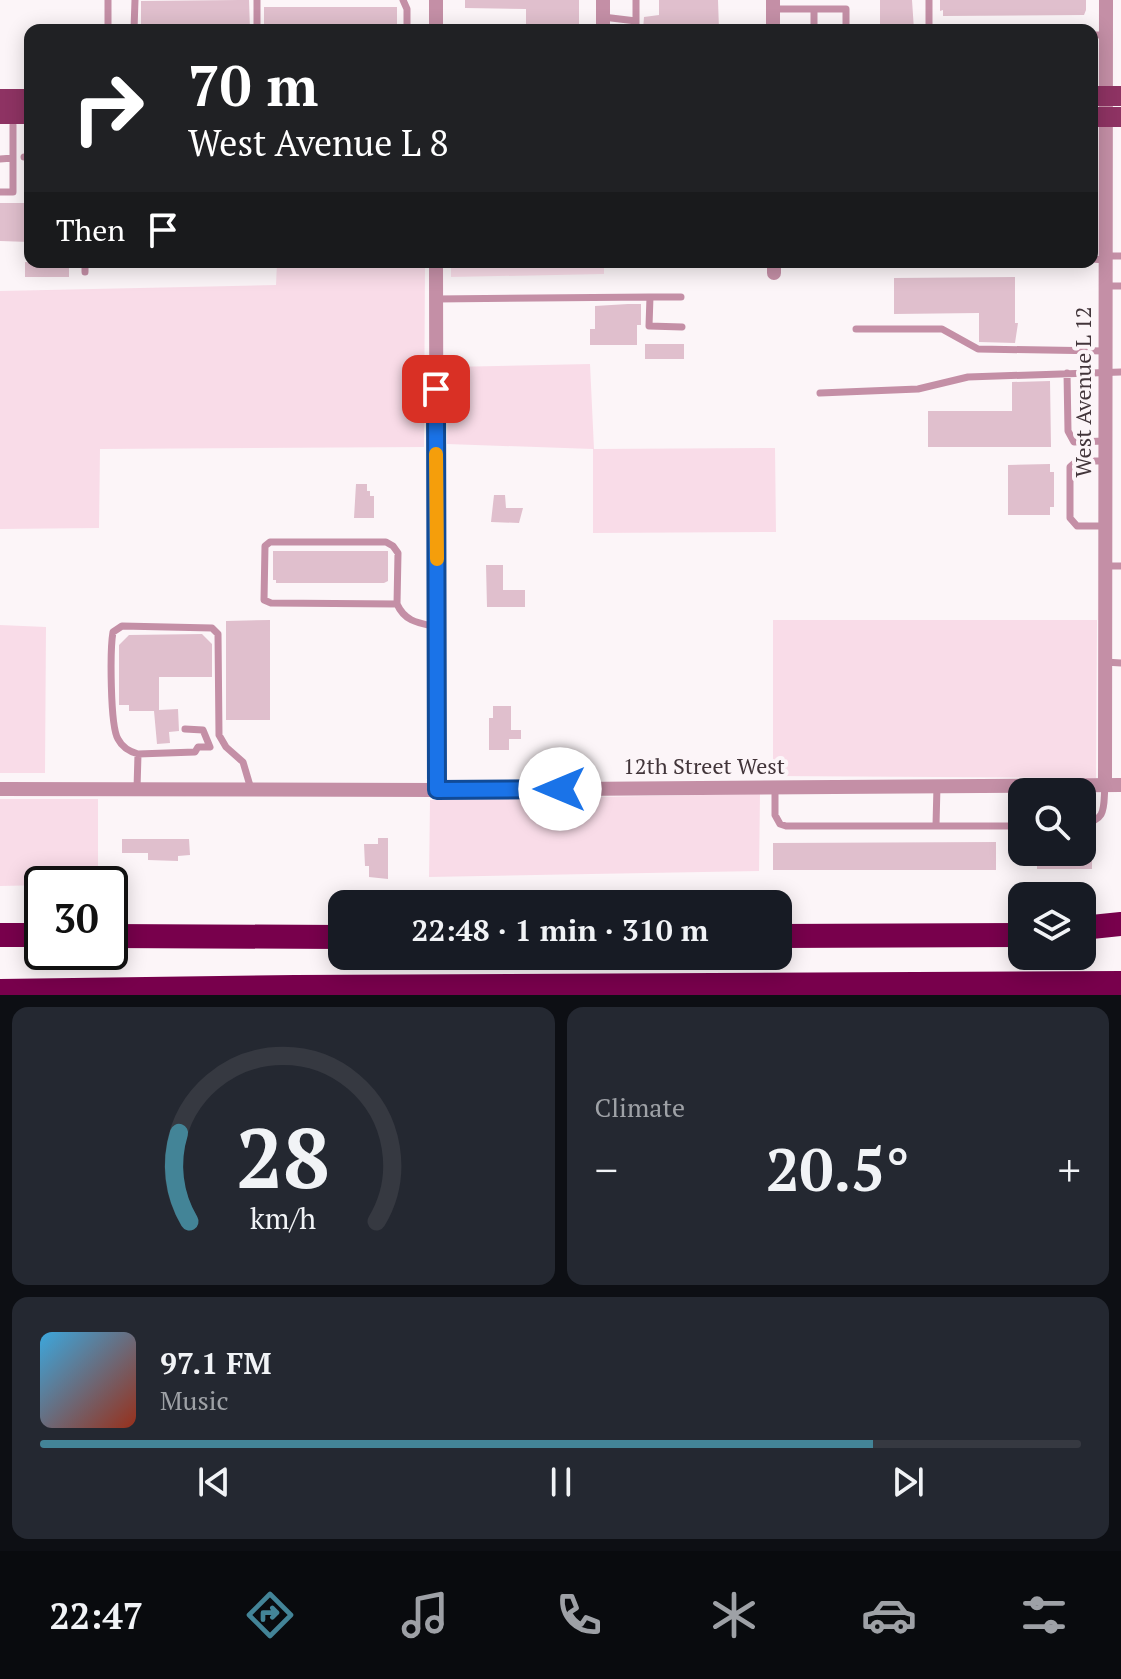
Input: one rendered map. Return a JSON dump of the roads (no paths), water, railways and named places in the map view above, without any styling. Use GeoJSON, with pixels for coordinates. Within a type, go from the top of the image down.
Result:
{"type":"FeatureCollection","features":[{"type":"Feature","properties":{"kind":"highway"},"geometry":{"type":"LineString","coordinates":[[1096,927],[1121,924]]}},
{"type":"Feature","properties":{"kind":"highway"},"geometry":{"type":"LineString","coordinates":[[0,935],[24,935]]}},
{"type":"Feature","properties":{"kind":"highway"},"geometry":{"type":"LineString","coordinates":[[792,936],[1008,935]]}},
{"type":"Feature","properties":{"kind":"highway"},"geometry":{"type":"LineString","coordinates":[[1096,935],[1121,935]]}},
{"type":"Feature","properties":{"kind":"highway"},"geometry":{"type":"LineString","coordinates":[[128,936],[328,937]]}},
{"type":"Feature","properties":{"kind":"highway"},"geometry":{"type":"LineString","coordinates":[[0,991],[1113,985]]}},
{"type":"Feature","properties":{"kind":"main road"},"geometry":{"type":"LineString","coordinates":[[0,99],[24,99]]}},
{"type":"Feature","properties":{"kind":"street"},"geometry":{"type":"LineString","coordinates":[[436,0],[436,24]]}},
{"type":"Feature","properties":{"kind":"street"},"geometry":{"type":"LineString","coordinates":[[603,0],[603,23]]}},
{"type":"Feature","properties":{"kind":"street","name":"West Avenue L 12"},"geometry":{"type":"LineString","coordinates":[[1105,785],[1105,286],[1101,258],[1106,96],[1099,35],[1106,0]]}},
{"type":"Feature","properties":{"kind":"street"},"geometry":{"type":"LineString","coordinates":[[436,268],[437,790]]}},
{"type":"Feature","properties":{"kind":"street","name":"12th Street West"},"geometry":{"type":"LineString","coordinates":[[0,789],[437,790],[1121,785]]}},
{"type":"Feature","properties":{"kind":"lane"},"geometry":{"type":"LineString","coordinates":[[108,0],[108,24]]}},
{"type":"Feature","properties":{"kind":"lane"},"geometry":{"type":"LineString","coordinates":[[134,24],[135,0]]}},
{"type":"Feature","properties":{"kind":"lane"},"geometry":{"type":"LineString","coordinates":[[257,0],[257,24]]}},
{"type":"Feature","properties":{"kind":"lane"},"geometry":{"type":"LineString","coordinates":[[403,0],[407,9],[407,24]]}},
{"type":"Feature","properties":{"kind":"lane"},"geometry":{"type":"LineString","coordinates":[[636,0],[636,24]]}},
{"type":"Feature","properties":{"kind":"lane"},"geometry":{"type":"LineString","coordinates":[[929,0],[929,24]]}},
{"type":"Feature","properties":{"kind":"lane"},"geometry":{"type":"LineString","coordinates":[[773,5],[846,9],[846,24]]}},
{"type":"Feature","properties":{"kind":"lane"},"geometry":{"type":"LineString","coordinates":[[814,9],[814,24]]}},
{"type":"Feature","properties":{"kind":"lane"},"geometry":{"type":"LineString","coordinates":[[0,192],[13,192],[15,120]]}},
{"type":"Feature","properties":{"kind":"lane"},"geometry":{"type":"LineString","coordinates":[[0,159],[13,158]]}},
{"type":"Feature","properties":{"kind":"lane"},"geometry":{"type":"LineString","coordinates":[[1101,258],[1121,256]]}},
{"type":"Feature","properties":{"kind":"lane"},"geometry":{"type":"LineString","coordinates":[[1105,286],[1121,286]]}},
{"type":"Feature","properties":{"kind":"lane"},"geometry":{"type":"LineString","coordinates":[[650,297],[649,326],[682,327]]}},
{"type":"Feature","properties":{"kind":"lane"},"geometry":{"type":"LineString","coordinates":[[436,299],[681,297]]}},
{"type":"Feature","properties":{"kind":"lane"},"geometry":{"type":"LineString","coordinates":[[856,329],[942,329],[978,349],[1105,351]]}},
{"type":"Feature","properties":{"kind":"lane"},"geometry":{"type":"LineString","coordinates":[[820,393],[918,389],[968,377],[1121,372]]}},
{"type":"Feature","properties":{"kind":"lane"},"geometry":{"type":"LineString","coordinates":[[1067,373],[1068,431],[1074,442],[1105,441]]}},
{"type":"Feature","properties":{"kind":"lane"},"geometry":{"type":"LineString","coordinates":[[1105,461],[1077,461],[1070,467],[1070,518],[1077,526],[1105,526]]}},
{"type":"Feature","properties":{"kind":"lane"},"geometry":{"type":"LineString","coordinates":[[397,604],[271,603],[264,600],[265,546],[270,542],[386,542],[398,553],[397,604],[401,614],[413,622],[437,627]]}},
{"type":"Feature","properties":{"kind":"lane"},"geometry":{"type":"LineString","coordinates":[[1105,566],[1121,566]]}},
{"type":"Feature","properties":{"kind":"lane"},"geometry":{"type":"LineString","coordinates":[[226,747],[198,747],[195,752],[138,754],[118,740],[113,720],[113,632],[122,626],[212,628],[218,634],[219,735],[226,747],[243,762],[251,789]]}},
{"type":"Feature","properties":{"kind":"lane"},"geometry":{"type":"LineString","coordinates":[[1105,662],[1121,663]]}},
{"type":"Feature","properties":{"kind":"lane"},"geometry":{"type":"LineString","coordinates":[[185,729],[203,730],[208,747]]}},
{"type":"Feature","properties":{"kind":"lane"},"geometry":{"type":"LineString","coordinates":[[137,789],[138,754]]}},
{"type":"Feature","properties":{"kind":"lane"},"geometry":{"type":"LineString","coordinates":[[1096,820],[1102,816],[1105,785]]}},
{"type":"Feature","properties":{"kind":"lane"},"geometry":{"type":"LineString","coordinates":[[936,825],[937,786]]}},
{"type":"Feature","properties":{"kind":"lane"},"geometry":{"type":"LineString","coordinates":[[775,787],[775,815],[780,824],[786,826],[1008,826]]}}]}
